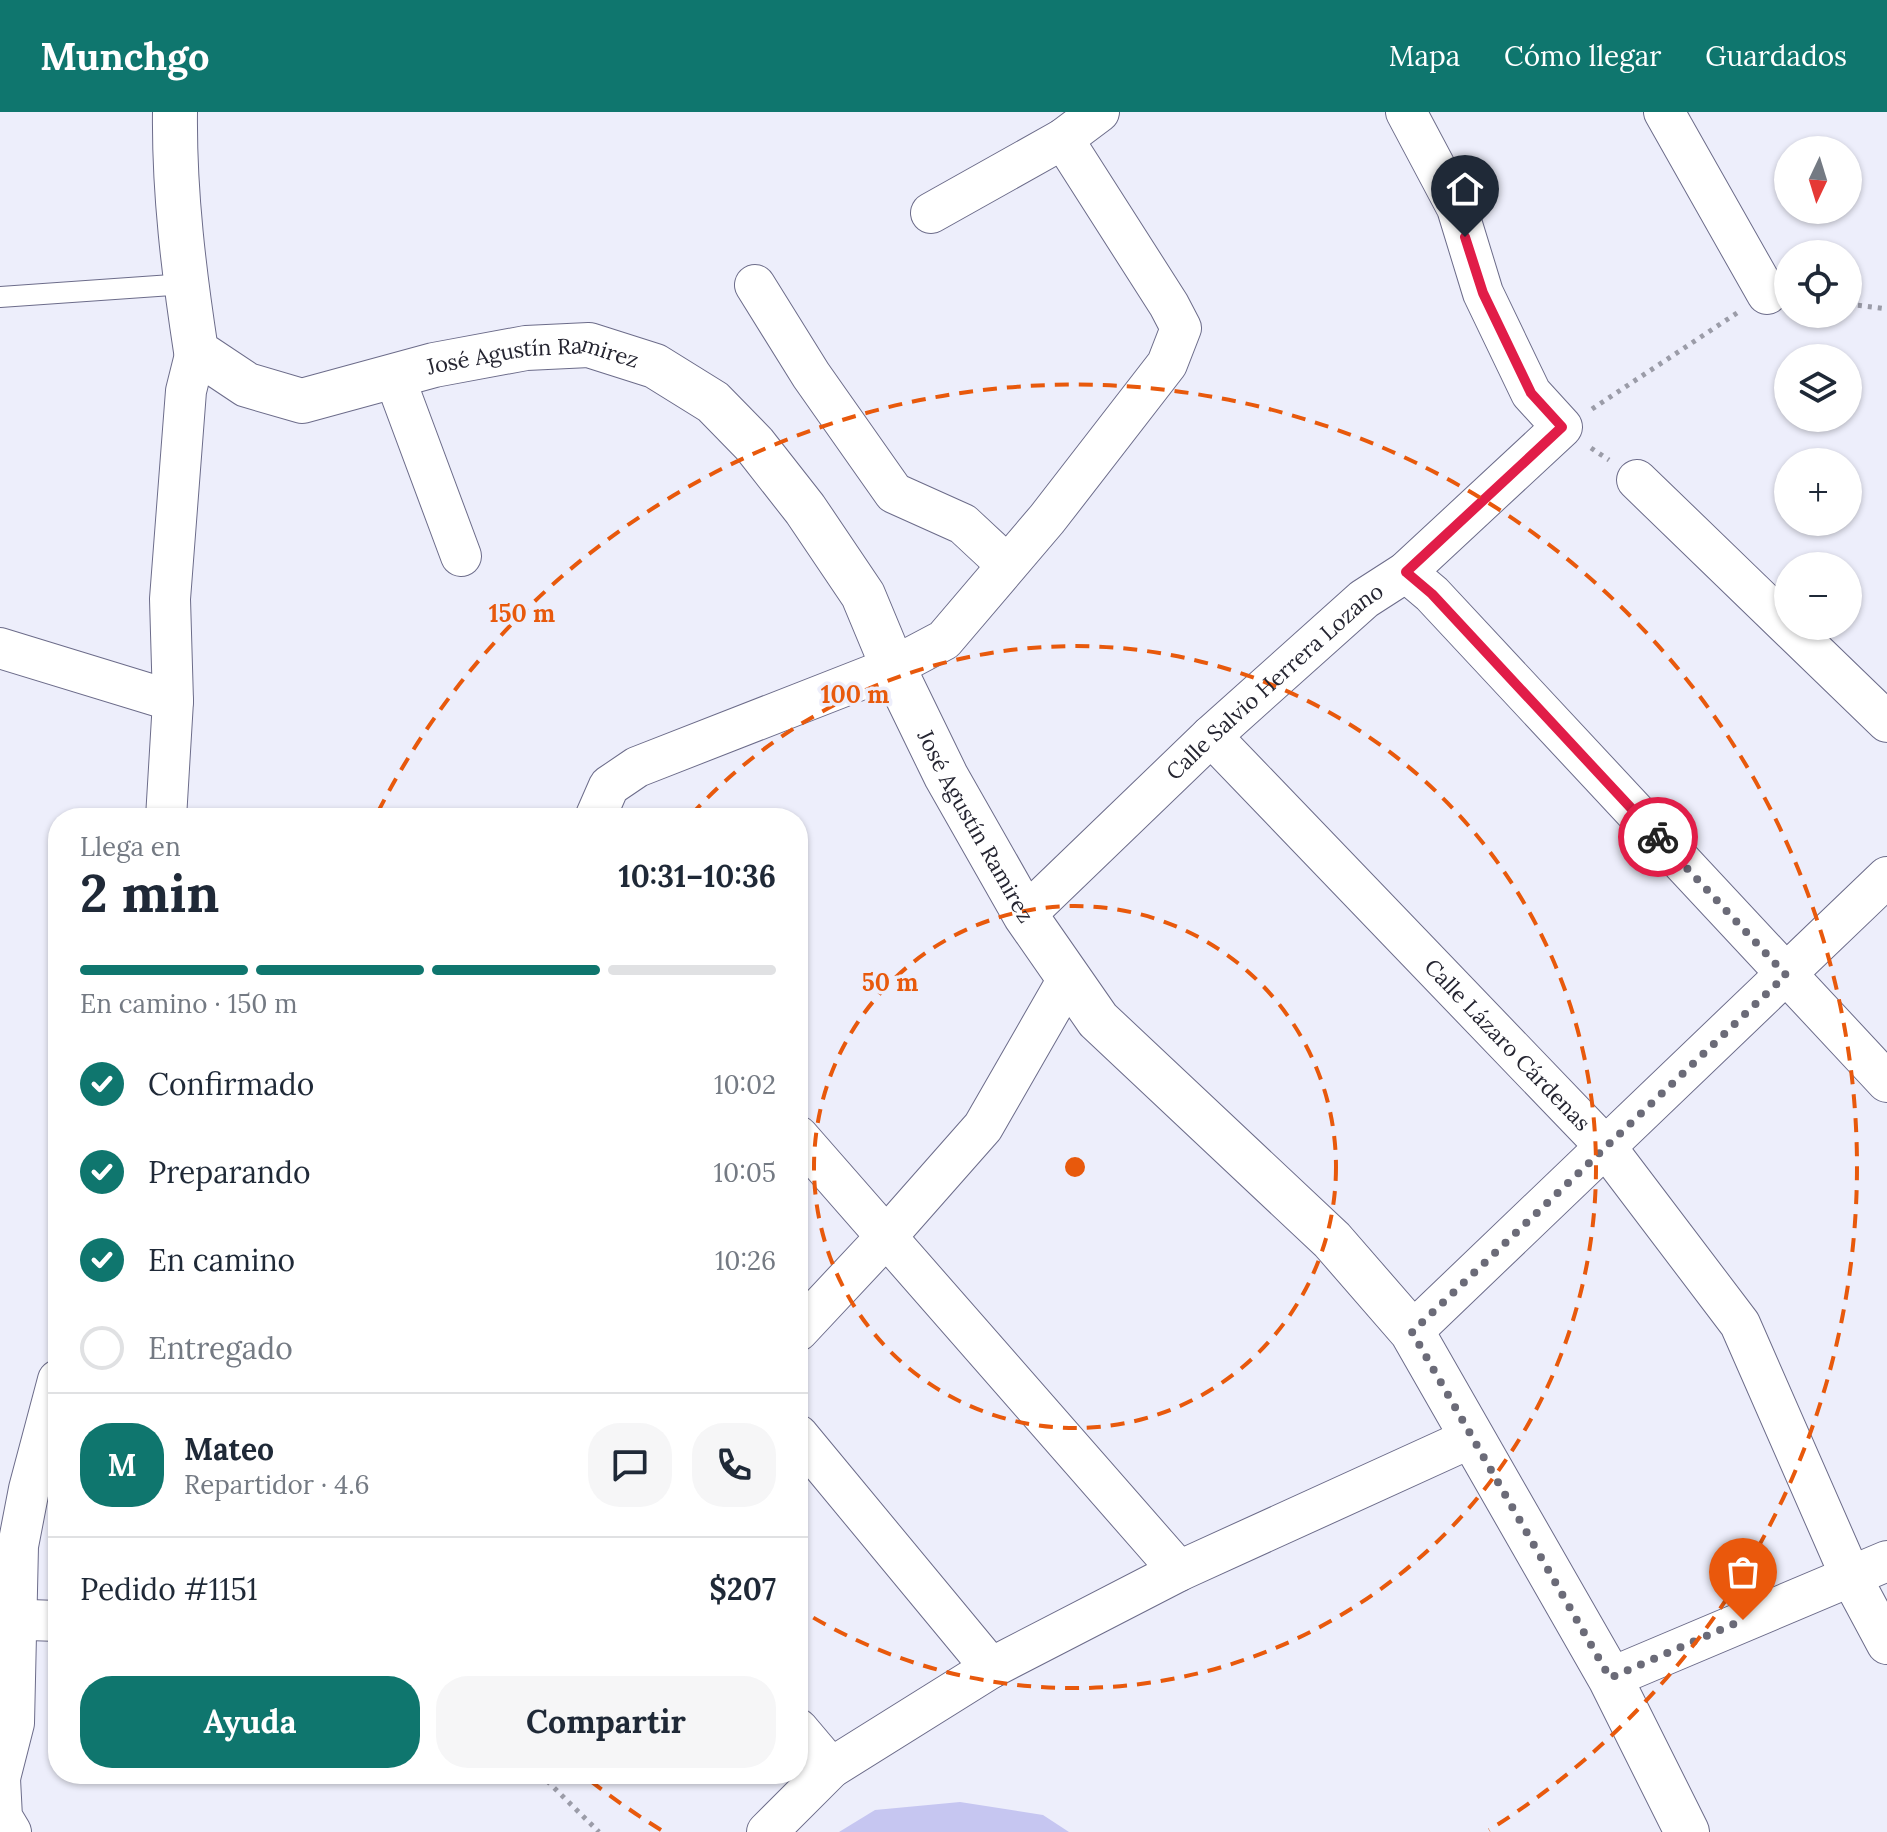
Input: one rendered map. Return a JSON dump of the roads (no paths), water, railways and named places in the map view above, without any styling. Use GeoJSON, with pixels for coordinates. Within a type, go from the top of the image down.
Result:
{"type":"FeatureCollection","features":[{"type":"Feature","properties":{"kind":"street"},"geometry":{"type":"LineString","coordinates":[[167,808],[173,701],[170,599],[186,391],[196,351],[186,284],[175,112]]}},
{"type":"Feature","properties":{"kind":"street"},"geometry":{"type":"LineString","coordinates":[[931,213],[1063,139],[1099,112]]}},
{"type":"Feature","properties":{"kind":"street","name":"Calle Salvio Herrera Lozano"},"geometry":{"type":"LineString","coordinates":[[1025,915],[1211,736],[1364,599],[1406,572],[1562,427],[1531,393],[1483,293],[1457,208],[1406,112]]}},
{"type":"Feature","properties":{"kind":"street"},"geometry":{"type":"LineString","coordinates":[[1664,112],[1767,294]]}},
{"type":"Feature","properties":{"kind":"street"},"geometry":{"type":"LineString","coordinates":[[599,808],[609,786],[637,767],[893,667],[944,640],[1167,364],[1181,328],[1063,139]]}},
{"type":"Feature","properties":{"kind":"street"},"geometry":{"type":"LineString","coordinates":[[755,285],[811,375],[894,493],[963,524],[1007,565]]}},
{"type":"Feature","properties":{"kind":"street","name":"José Agustín Ramirez"},"geometry":{"type":"LineString","coordinates":[[196,351],[247,385],[302,401],[434,365],[526,348],[589,345],[655,366],[713,402],[754,444],[805,509],[863,595],[893,667],[946,776],[1025,915],[1098,1020],[1332,1240],[1412,1332],[1610,1678],[1687,1832]]}},
{"type":"Feature","properties":{"kind":"street"},"geometry":{"type":"LineString","coordinates":[[394,376],[461,556]]}},
{"type":"Feature","properties":{"kind":"street"},"geometry":{"type":"LineString","coordinates":[[1637,480],[1887,722]]}},
{"type":"Feature","properties":{"kind":"street"},"geometry":{"type":"LineString","coordinates":[[1406,572],[1432,594],[1887,1082]]}},
{"type":"Feature","properties":{"kind":"street"},"geometry":{"type":"LineString","coordinates":[[0,648],[173,701]]}},
{"type":"Feature","properties":{"kind":"street","name":"Calle Lázaro Cárdenas"},"geometry":{"type":"LineString","coordinates":[[1211,736],[1605,1146],[1740,1324],[1850,1575],[1887,1644]]}},
{"type":"Feature","properties":{"kind":"street"},"geometry":{"type":"LineString","coordinates":[[1412,1332],[1887,877]]}},
{"type":"Feature","properties":{"kind":"street"},"geometry":{"type":"LineString","coordinates":[[808,1320],[983,1127],[1068,979]]}},
{"type":"Feature","properties":{"kind":"street"},"geometry":{"type":"LineString","coordinates":[[808,1147],[1179,1571]]}},
{"type":"Feature","properties":{"kind":"street"},"geometry":{"type":"LineString","coordinates":[[11,1832],[2,1817],[0,1779],[14,1723],[9,1620],[18,1546],[48,1418]]}},
{"type":"Feature","properties":{"kind":"street"},"geometry":{"type":"LineString","coordinates":[[767,1832],[831,1768],[991,1668],[1179,1571],[1473,1437]]}},
{"type":"Feature","properties":{"kind":"street"},"geometry":{"type":"LineString","coordinates":[[808,1447],[991,1668]]}},
{"type":"Feature","properties":{"kind":"street"},"geometry":{"type":"LineString","coordinates":[[1610,1678],[1887,1561]]}},
{"type":"Feature","properties":{"kind":"street"},"geometry":{"type":"LineString","coordinates":[[9,1620],[48,1621]]}},
{"type":"Feature","properties":{"kind":"street"},"geometry":{"type":"LineString","coordinates":[[808,1741],[831,1768]]}},
{"type":"Feature","properties":{"kind":"lane"},"geometry":{"type":"LineString","coordinates":[[0,297],[186,284]]}}]}
